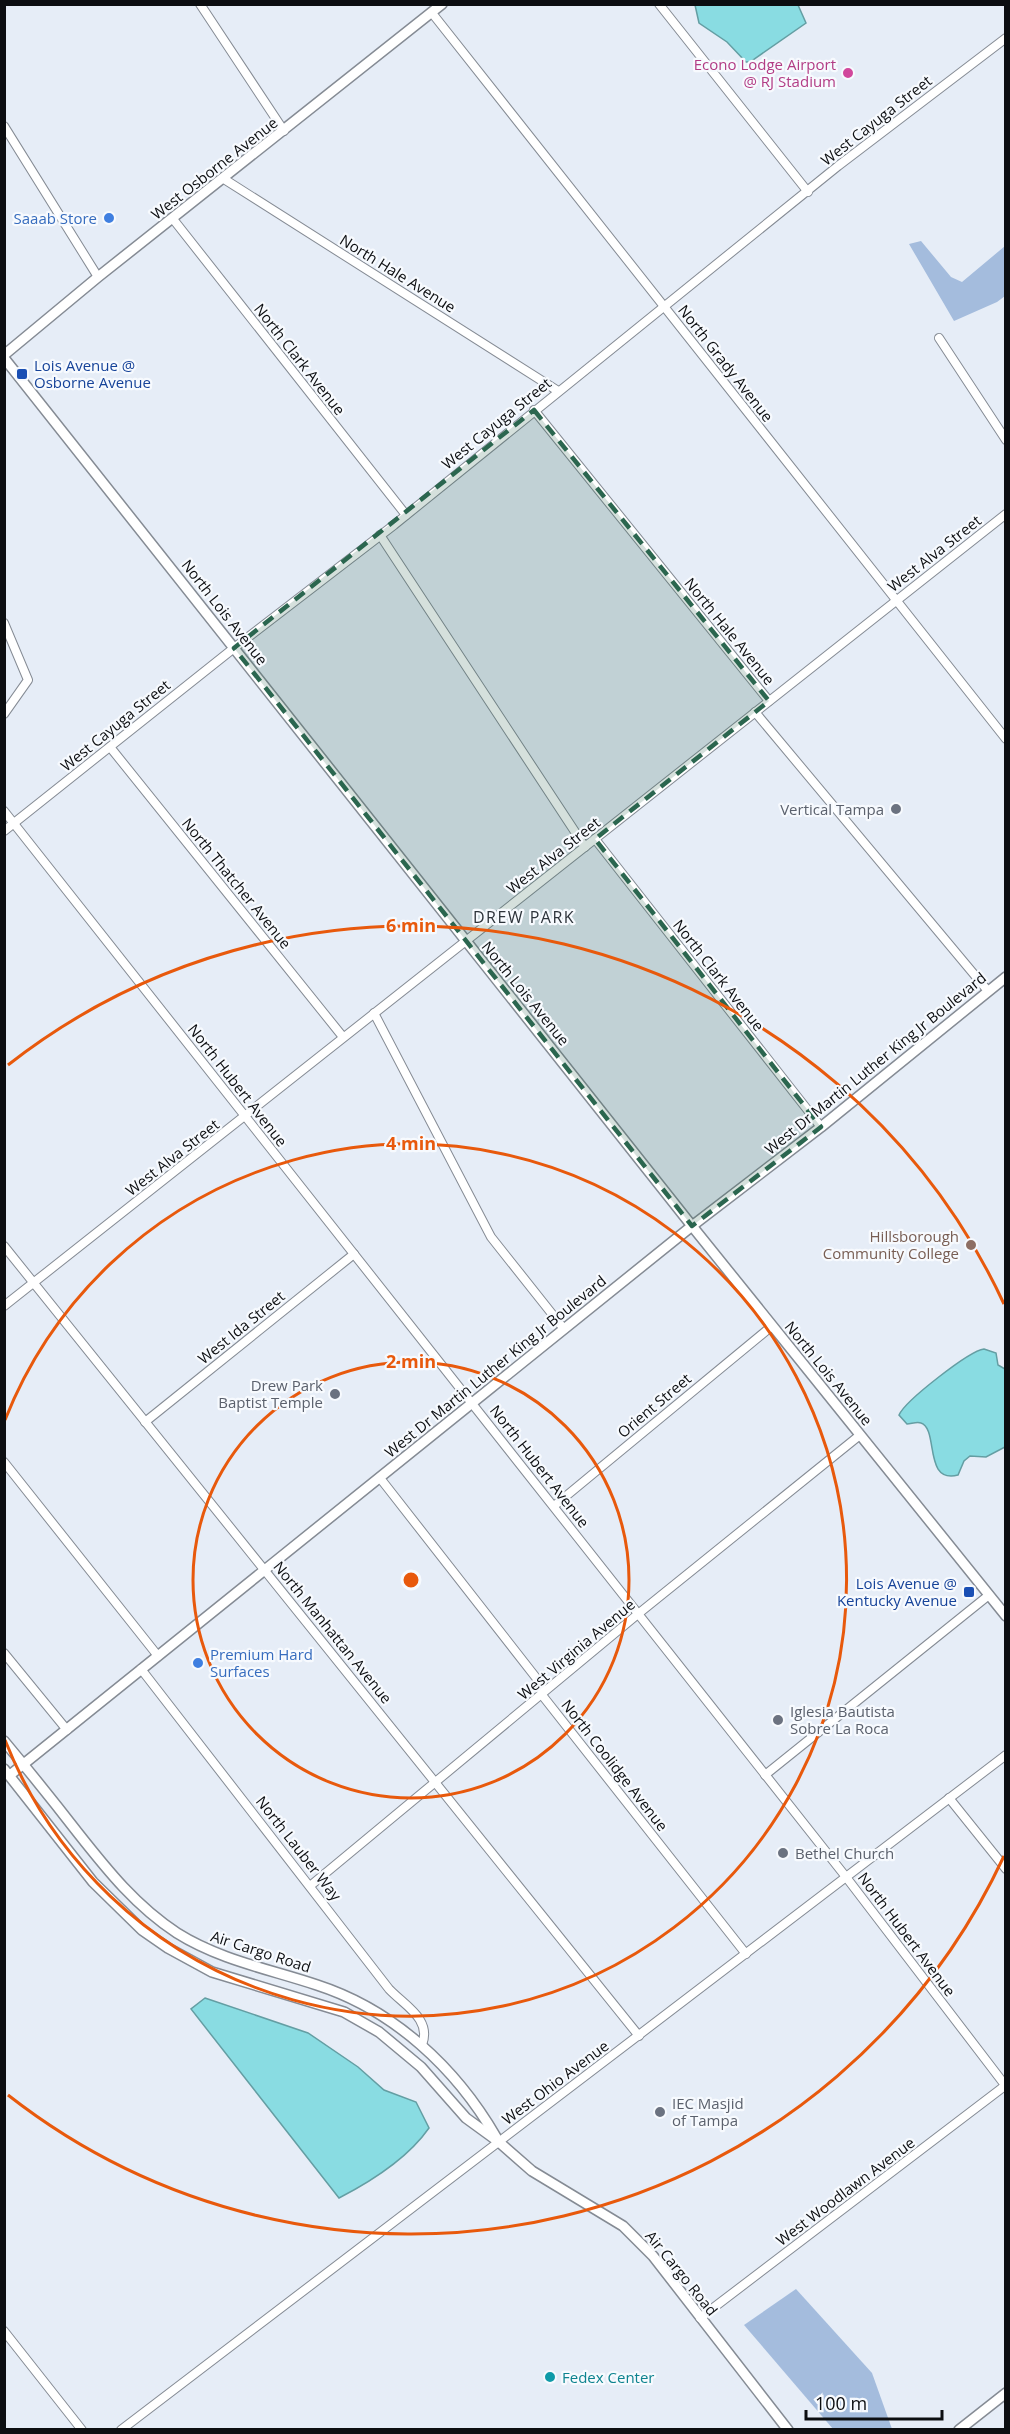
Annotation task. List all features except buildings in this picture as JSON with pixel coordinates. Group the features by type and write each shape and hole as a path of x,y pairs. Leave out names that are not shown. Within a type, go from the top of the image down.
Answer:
{"street":[{"path":"200,4 284,131"},
{"name":"North Grady Avenue","path":"426,4 1005,739"},
{"name":"West Osborne Avenue","path":"4,356 98,277 442,4"},
{"path":"659,4 808,192"},
{"name":"West Cayuga Street","path":"4,831 406,515 841,163 1005,38"},
{"path":"4,126 98,277"},
{"name":"North Hale Avenue","path":"224,179 558,391"},
{"name":"North Clark Avenue","path":"173,219 406,515"},
{"path":"939,338 1005,440"},
{"name":"North Lois Avenue","path":"4,356 465,941 1005,1616"},
{"name":"North Hale Avenue","path":"534,410 769,701"},
{"name":"West Alva Street","path":"4,1306 1005,514"},
{"path":"380,535 585,847"},
{"path":"4,623 28,680 4,714"},
{"path":"755,712 988,991"},
{"name":"North Thatcher Avenue","path":"110,747 343,1037"},
{"name":"North Hubert Avenue","path":"4,811 473,1402 846,1877 1005,2085"},
{"name":"North Clark Avenue","path":"595,839 821,1127"},
{"name":"West Dr Martin Luther King Jr Boulevard","path":"6,1774 24,1764 67,1730 1005,977"},
{"path":"374,1013 491,1237 564,1329"},
{"name":"North Manhattan Avenue","path":"4,1246 639,2036"},
{"name":"West Ida Street","path":"146,1422 354,1254"},
{"name":"Orient Street","path":"554,1506 772,1326"},
{"name":"West Virginia Avenue","path":"310,1886 638,1614 860,1435"},
{"path":"4,1462 158,1656"},
{"name":"North Coolidge Avenue","path":"380,1478 541,1684 542,1695 746,1954"},
{"path":"765,1775 989,1596"},
{"path":"4,1653 67,1730"},
{"name":"North Lauber Way","path":"141,1670 389,1989 418,2016 426,2035 422,2046"},
{"name":"Air Cargo Road","path":"4,1741 122,1888 163,1923 192,1942 223,1957 318,1985 358,2001 390,2021 445,2068 480,2109 499,2142"},
{"name":"West Ohio Avenue","path":"121,2430 1005,1755"},
{"name":"Air Cargo Road","path":"6,1774 93,1882 142,1930 168,1948 212,1972 344,2012 360,2021 400,2048 421,2067 466,2118 499,2142 532,2171 622,2226 653,2256 788,2430"},
{"path":"949,1798 1005,1869"},
{"name":"West Woodlawn Avenue","path":"700,2318 1005,2085"},
{"path":"4,2331 82,2430"},
{"path":"959,2430 1005,2393"}],"highlighted area":[{"path":"534,410 769,701 595,839 821,1127 692,1226 234,648"}],"shaded area":[{"path":"695,5 798,5 806,23 750,62 746,62 727,42 699,23"},
{"path":"921,241 951,277 962,282 1005,246 1005,296 997,302 954,321 909,244"},
{"path":"984,1349 996,1353 998,1365 1005,1369 1005,1447 986,1457 970,1456 964,1461 958,1475 947,1476 940,1472 936,1464 926,1427 919,1422 907,1424 899,1415 913,1399 938,1378 965,1358"},
{"path":"205,1998 308,2033 358,2067 384,2090 416,2102 429,2128 400,2159 339,2198 191,2009"},
{"path":"796,2289 872,2373 892,2429 833,2429 744,2325"}],"place":[{"name":"Econo Lodge Airport @ RJ Stadium","path":"848,73"},
{"name":"Saaab Store","path":"109,218"},
{"name":"Lois Avenue @ Osborne Avenue","path":"22,374"},
{"name":"Vertical Tampa","path":"896,809"},
{"name":"Hillsborough Community College","path":"971,1245"},
{"name":"Drew Park Baptist Temple","path":"335,1394"},
{"name":"Lois Avenue @ Kentucky Avenue","path":"969,1592"},
{"name":"Premium Hard Surfaces","path":"198,1663"},
{"name":"Iglesia Bautista Sobre La Roca","path":"778,1720"},
{"name":"Bethel Church","path":"783,1853"},
{"name":"IEC Masjid of Tampa","path":"660,2112"},
{"name":"Fedex Center","path":"550,2377"}],"district":[{"name":"DREW PARK","path":"524,917"}]}
